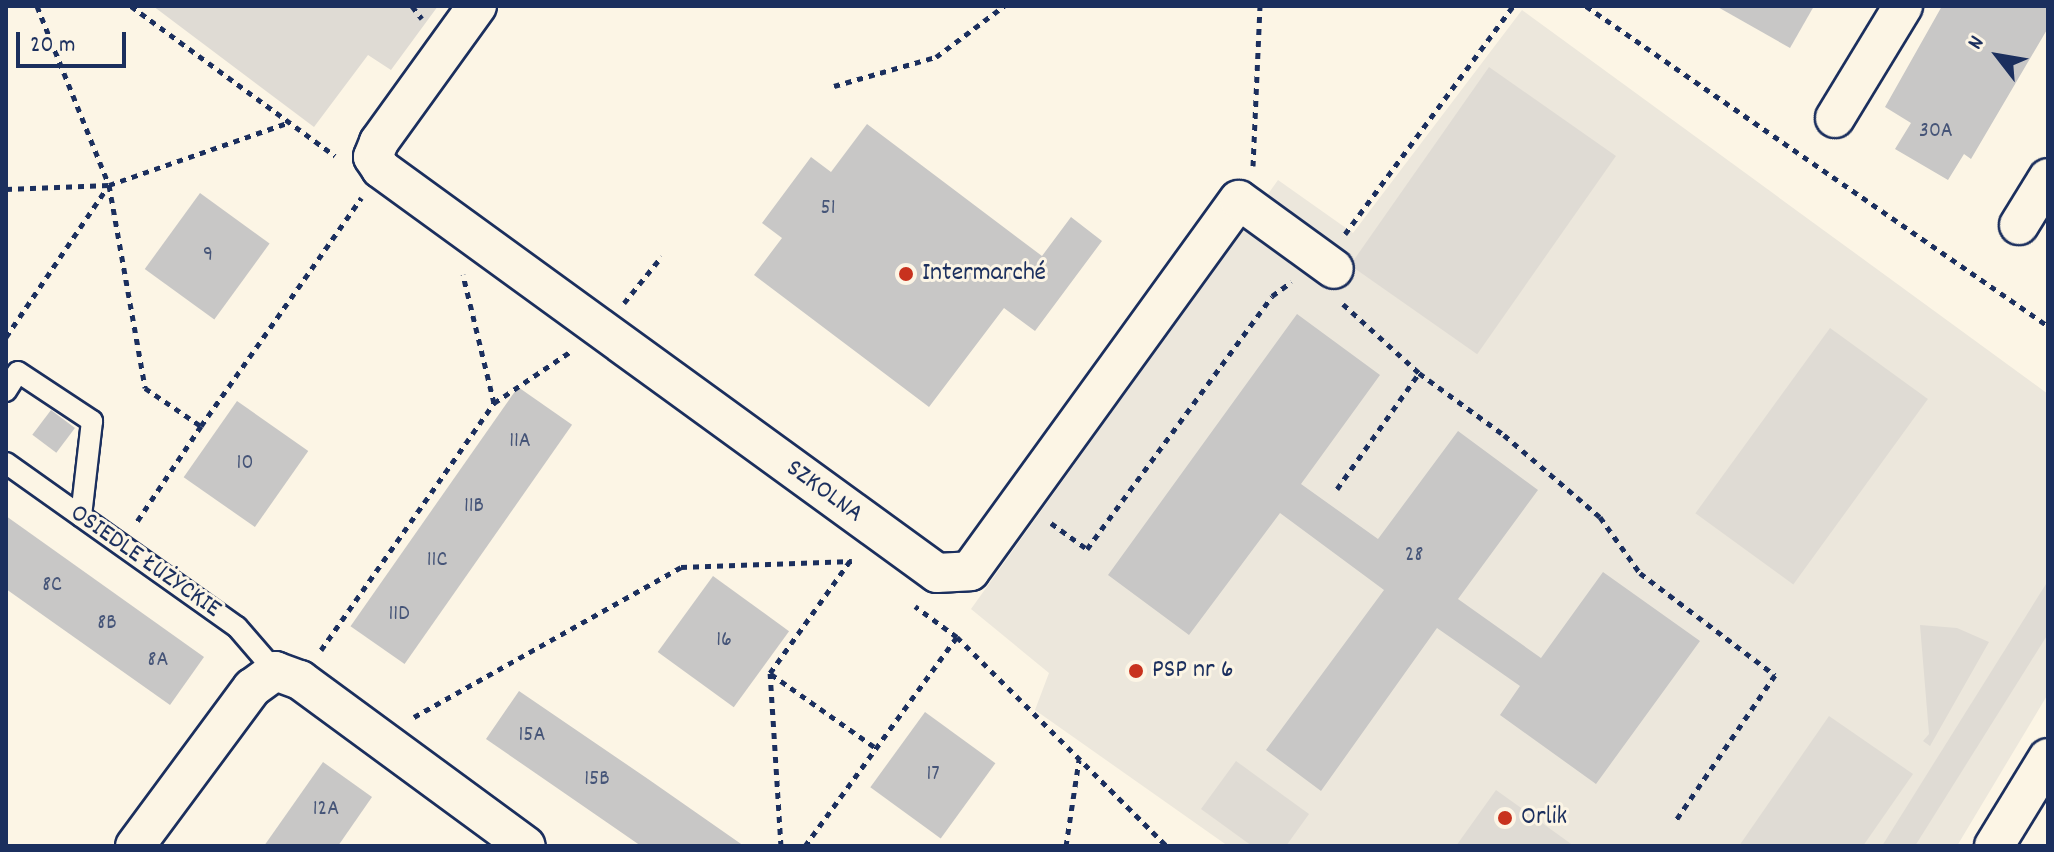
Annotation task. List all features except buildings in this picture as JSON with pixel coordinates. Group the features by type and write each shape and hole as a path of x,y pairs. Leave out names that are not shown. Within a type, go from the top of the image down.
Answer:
{"street":[{"path":"377,163 477,6"},
{"path":"1835,118 1903,6"},
{"name":"SZKOLNA","path":"377,163 449,219 937,573 970,571 1239,200"},
{"path":"2019,225 2048,178"},
{"path":"1239,200 1322,267"},
{"path":"135,846 252,688 288,675"},
{"name":"OSIEDLE ŁUŻYCKIE","path":"288,675 526,846"},
{"path":"1994,846 2048,758"}],"lane":[{"path":"6,391 18,372 92,421 81,516"},
{"name":"OSIEDLE ŁUŻYCKIE","path":"6,463 237,627 288,675"}],"path":[{"path":"37,6 109,185 145,388 201,426"},
{"path":"131,6 344,163 377,163"},
{"path":"834,86 936,57 1004,6"},
{"path":"1239,200 1256,158 1260,6"},
{"path":"1022,501 1087,549 1272,296 1322,267 1513,6"},
{"path":"1586,6 2048,326"},
{"path":"6,189 109,185 290,122"},
{"path":"122,543 377,163"},
{"path":"6,337 109,185"},
{"path":"288,675 494,403 449,219"},
{"path":"1322,267 1419,373 1504,435 1600,517 1640,573 1775,675 1676,820"},
{"path":"1337,489 1419,373"},
{"path":"378,737 681,567 850,560 862,568"},
{"path":"781,846 770,673 850,560"},
{"path":"910,602 957,637 1167,846"},
{"path":"805,846 957,637"},
{"path":"770,673 876,748"},
{"path":"1066,846 1080,759"}],"shaded area":[{"path":"153,6 438,6 391,70 368,55 314,127"},
{"path":"1522,10 2048,394 2048,694 1957,846 1228,846 1035,710 1049,673 971,609 1278,180 1353,233"},
{"path":"1489,67 1616,156 1477,354 1350,265"},
{"path":"1830,328 1928,399 1793,584 1695,513"},
{"path":"2046,584 2048,634 1915,846 1882,846"},
{"path":"1920,625 1957,628 1989,642 1930,746 1923,741 1929,734"},
{"path":"1829,716 1913,774 1863,846 1739,846"},
{"path":"1236,761 1309,814 1286,846 1252,846 1201,809"},
{"name":"Orlik","path":"1496,790 1574,846 1456,846"}],"place":[{"name":"Intermarché","path":"906,274"},
{"name":"PSP nr 6","path":"1136,671"},
{"name":"Orlik","path":"1505,818"}]}
